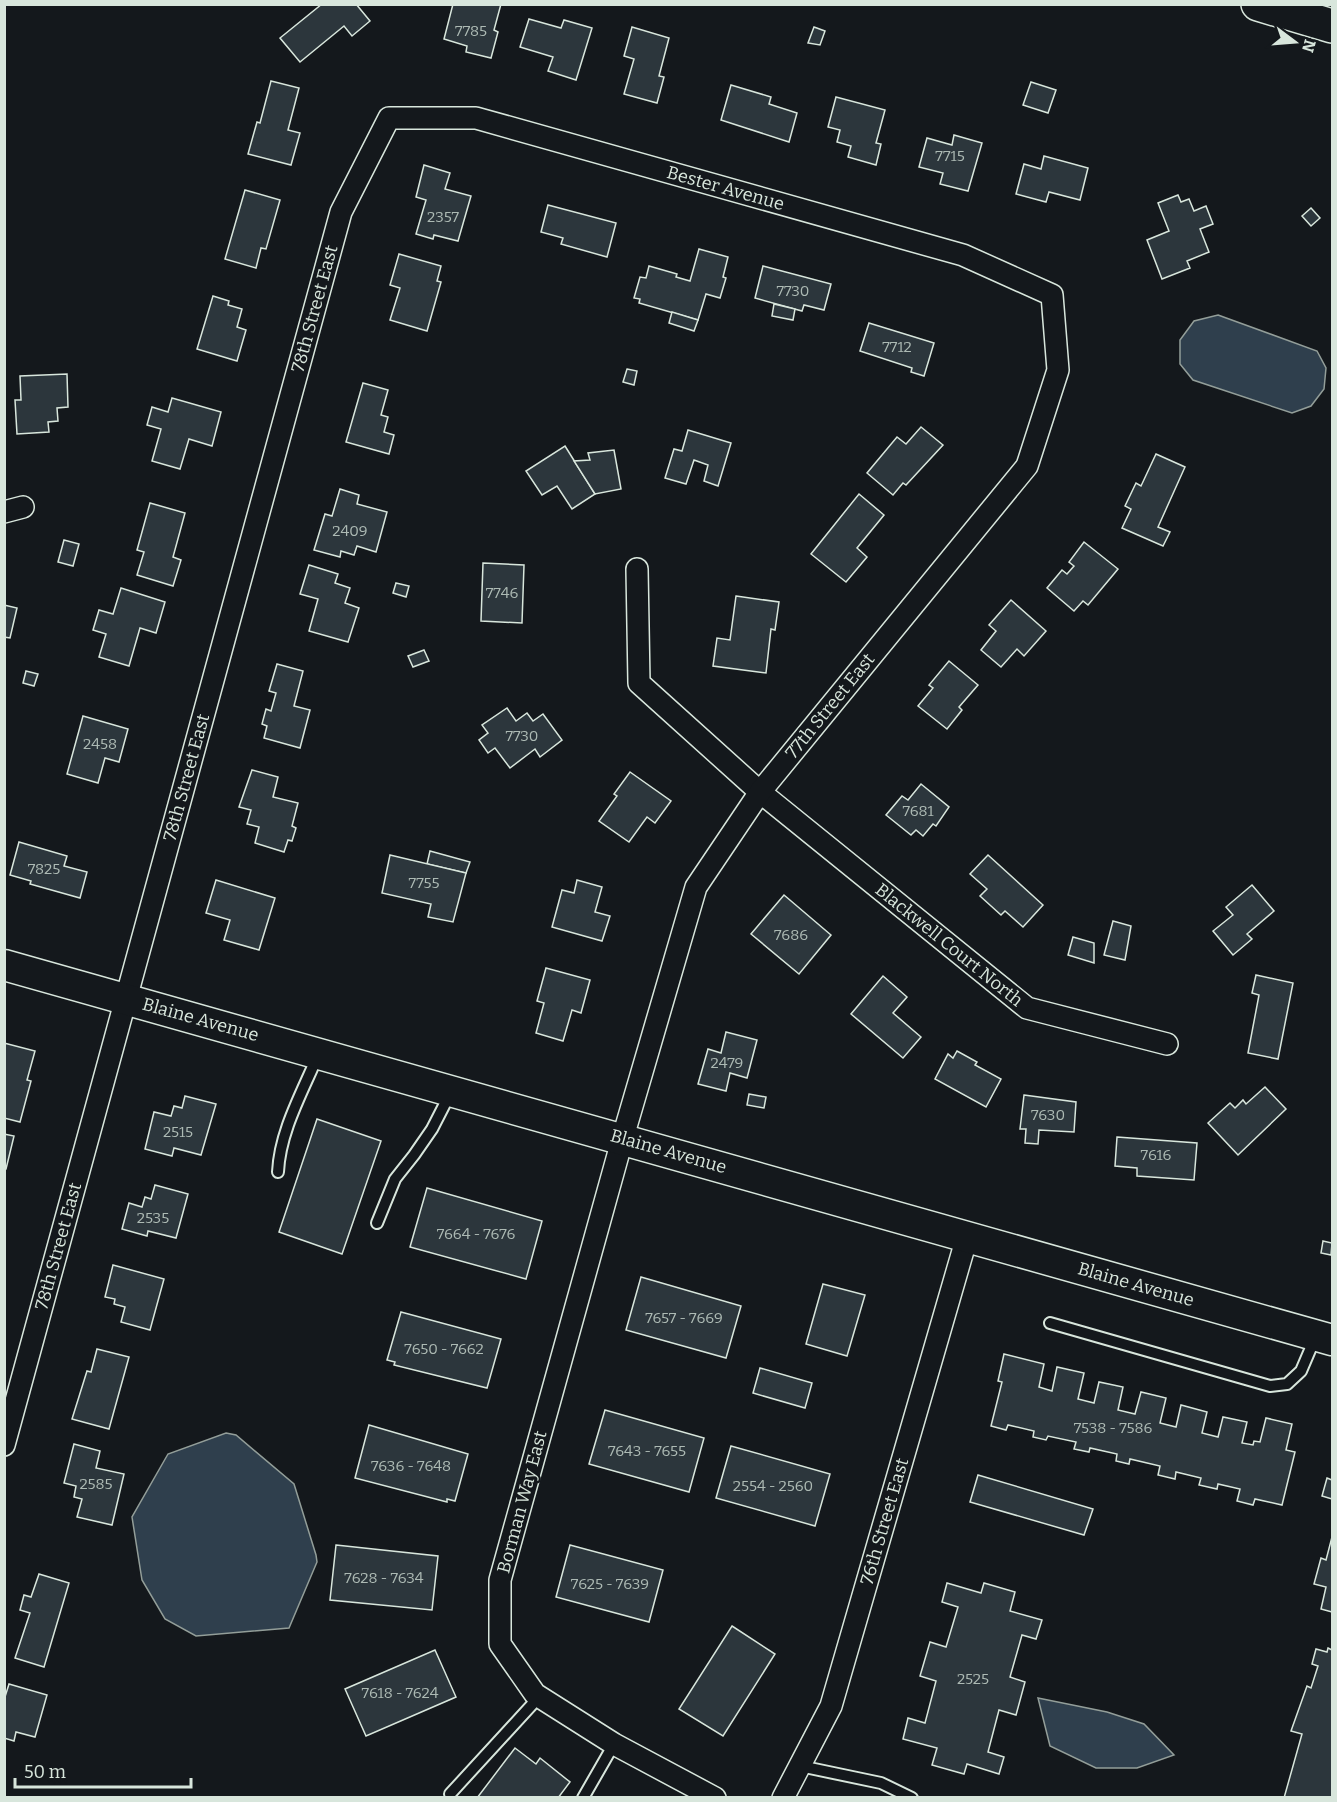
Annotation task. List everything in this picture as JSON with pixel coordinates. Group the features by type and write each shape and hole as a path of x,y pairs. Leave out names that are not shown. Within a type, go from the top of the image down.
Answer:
{"highway":[{"path":"1258,4 1332,26"}],"street":[{"name":"Bester Avenue","path":"389,118 476,118 963,255 1052,295"},
{"name":"78th Street East","path":"4,1444 342,212 389,118"},
{"name":"77th Street East","path":"623,1137 696,887 760,792 1027,466 1058,370 1052,295"},
{"name":"Blackwell Court North","path":"637,569 639,683 760,792 1027,1008 1167,1044"},
{"name":"Blaine Avenue","path":"4,964 1325,1337"},
{"name":"Borman Way East","path":"623,1137 500,1580 500,1644 539,1697 614,1743 715,1797"},
{"name":"76th Street East","path":"783,1797 831,1706 967,1237"}],"lane":[{"path":"278,1172 279,1154 284,1137 320,1052"},
{"path":"377,1223 395,1179 432,1129 452,1090"},
{"path":"1050,1323 1270,1386 1287,1384 1301,1371 1325,1337"},
{"path":"450,1794 539,1697"},
{"path":"583,1797 614,1743"},
{"path":"800,1766 881,1783 912,1797"}],"water":[{"path":"1218,315 1317,351 1326,368 1324,389 1311,406 1292,413 1193,380 1180,364 1180,340 1194,321"},
{"path":"226,1433 236,1435 294,1484 317,1562 289,1628 196,1636 165,1619 142,1580 132,1517 168,1454"},
{"path":"1038,1698 1107,1712 1144,1724 1174,1755 1137,1768 1096,1768 1050,1746"}],"building":[{"path":"322,4 356,4 370,21 352,36 344,26 300,62 280,38"},
{"path":"453,4 501,4 494,30 498,32 491,58 466,52 467,46 444,39"},
{"path":"529,19 561,28 564,20 592,28 576,80 548,71 553,57 520,47"},
{"path":"632,27 669,38 659,76 664,77 657,103 624,94 634,59 624,56"},
{"path":"814,27 825,31 820,45 808,43"},
{"path":"271,81 299,88 288,130 300,133 291,165 248,154 257,122 260,123"},
{"path":"1031,82 1056,90 1048,113 1023,105"},
{"path":"731,85 771,97 769,104 797,113 789,142 721,120"},
{"path":"836,97 885,110 876,143 881,144 876,165 848,157 851,146 837,142 840,130 828,127"},
{"path":"954,135 982,143 968,191 940,184 943,173 919,167 927,138 952,145"},
{"path":"1044,156 1088,168 1080,200 1049,192 1046,202 1016,194 1024,164 1041,169"},
{"path":"424,165 450,173 445,189 471,196 458,241 434,235 433,239 416,234 426,200 416,197"},
{"path":"245,190 280,200 266,249 261,248 256,268 225,259"},
{"path":"1178,195 1181,202 1189,199 1194,211 1206,206 1213,224 1200,229 1209,252 1187,261 1190,268 1162,279 1147,240 1169,231 1158,203"},
{"path":"548,205 616,223 607,257 561,244 563,238 541,232"},
{"path":"1311,208 1320,218 1311,226 1302,216"},
{"path":"699,249 728,257 723,277 726,278 720,298 706,294 698,320 639,303 640,299 634,298 640,277 646,278 649,266 677,274 676,277 690,281"},
{"path":"399,254 441,266 437,281 441,282 427,331 390,320 400,288 390,285"},
{"path":"763,266 831,284 824,310 804,305 802,311 755,298"},
{"path":"213,296 229,301 228,305 242,309 237,327 246,330 237,361 197,349"},
{"path":"774,304 795,309 793,320 772,316"},
{"path":"672,312 698,320 694,331 669,323"},
{"path":"869,323 934,343 924,376 911,372 912,368 860,351"},
{"path":"627,369 637,371 634,385 623,382"},
{"path":"67,374 68,407 57,408 58,421 48,422 49,432 17,434 15,400 21,400 20,376"},
{"path":"363,383 388,390 381,415 388,417 384,432 394,435 389,454 346,442"},
{"path":"172,398 221,412 212,446 189,439 180,469 152,461 161,429 147,425 152,407 168,412"},
{"path":"921,427 943,445 906,485 903,483 893,495 867,473 897,437 906,444"},
{"path":"688,430 731,443 718,486 704,481 708,465 694,460 686,484 665,478 674,449 682,451"},
{"path":"565,446 595,494 572,509 557,486 542,495 526,471"},
{"path":"614,450 621,489 595,494 574,461 590,460 588,453"},
{"path":"1156,454 1185,467 1158,527 1170,532 1163,546 1122,528 1131,509 1125,506 1136,483 1141,486"},
{"path":"340,489 359,495 357,504 387,512 376,552 357,546 354,555 341,551 340,557 314,550 325,514 332,516"},
{"path":"859,494 884,515 857,548 867,557 846,582 811,554"},
{"path":"150,503 185,513 173,557 181,560 173,586 137,575 144,552 137,550"},
{"path":"64,540 79,544 73,566 58,562"},
{"path":"1084,542 1118,569 1088,605 1083,601 1074,611 1047,588 1062,570 1067,574 1074,566 1069,562"},
{"path":"483,563 524,565 522,623 481,621"},
{"path":"309,565 338,574 335,583 350,588 345,603 359,608 348,642 309,631 318,599 300,594"},
{"path":"396,583 409,586 406,597 393,593"},
{"path":"121,588 165,602 156,633 140,628 129,666 99,657 106,634 93,630 99,610 113,614"},
{"path":"736,596 779,602 775,630 771,629 766,673 713,666 717,638 730,640"},
{"path":"1011,600 1046,631 1024,656 1017,649 1001,667 981,650 996,631 989,625"},
{"path":"4,605 17,608 10,638 4,637"},
{"path":"424,650 429,661 413,667 408,656"},
{"path":"949,661 978,685 959,707 962,710 947,729 918,706 933,688 929,685"},
{"path":"277,664 303,671 294,706 310,710 300,748 264,738 267,726 262,724 266,709 271,711 276,693 269,691"},
{"path":"26,671 38,674 34,686 23,683"},
{"path":"507,708 516,721 527,713 533,721 543,714 562,740 540,757 535,749 510,768 495,748 488,753 479,740 488,733 482,725"},
{"path":"83,716 128,729 119,762 105,758 98,783 67,774"},
{"path":"252,770 278,777 273,797 298,803 292,826 296,828 292,841 288,840 284,852 255,843 259,827 247,824 251,810 239,807"},
{"path":"630,772 671,801 655,823 647,817 629,842 599,821 617,796 614,794"},
{"path":"921,784 949,807 936,826 933,824 923,836 916,830 911,835 886,815 902,796 908,800"},
{"path":"19,842 67,856 64,866 87,872 80,898 30,884 31,881 10,875"},
{"path":"430,851 470,862 466,873 427,864"},
{"path":"390,855 466,873 453,922 428,917 431,904 382,893"},
{"path":"988,855 1043,905 1023,927 1005,911 1001,915 980,896 987,889 970,874"},
{"path":"216,880 275,898 259,950 224,940 230,920 206,913"},
{"path":"577,880 602,887 595,912 610,916 602,941 552,927 562,890 574,893"},
{"path":"1252,885 1274,911 1247,934 1252,939 1233,955 1213,931 1233,915 1226,907"},
{"path":"784,895 831,935 799,974 751,934"},
{"path":"1113,921 1131,926 1125,960 1104,955"},
{"path":"1073,937 1094,943 1094,963 1068,955"},
{"path":"546,968 590,980 581,1013 572,1010 563,1041 536,1033 544,1003 537,1001"},
{"path":"1256,975 1293,983 1278,1059 1248,1053 1259,995 1252,993"},
{"path":"883,976 907,997 893,1013 921,1037 903,1058 851,1014"},
{"path":"726,1032 757,1040 747,1078 730,1073 726,1091 698,1084 708,1049 721,1053"},
{"path":"4,1043 35,1051 27,1080 31,1081 20,1122 4,1118"},
{"path":"957,1051 977,1062 975,1065 1001,1079 986,1107 935,1079 948,1054 953,1058"},
{"path":"1265,1087 1286,1109 1238,1155 1208,1123 1230,1103 1235,1108 1243,1100 1246,1104"},
{"path":"749,1094 766,1097 764,1108 747,1105"},
{"path":"1024,1095 1076,1102 1074,1132 1039,1130 1038,1144 1025,1143 1026,1129 1020,1129"},
{"path":"185,1096 216,1104 201,1155 174,1148 172,1156 145,1149 154,1112 171,1116 174,1106 182,1108"},
{"path":"317,1119 381,1141 342,1254 279,1232"},
{"path":"4,1134 14,1136 6,1169 4,1169"},
{"path":"1117,1137 1197,1143 1194,1180 1137,1176 1137,1168 1115,1166"},
{"path":"155,1185 188,1194 176,1238 148,1231 147,1236 122,1229 129,1203 142,1207 145,1197 151,1199"},
{"path":"427,1188 542,1221 526,1279 410,1247"},
{"path":"1323,1241 1332,1243 1331,1255 1321,1253"},
{"path":"113,1265 164,1279 150,1330 121,1322 125,1307 114,1304 115,1299 105,1297"},
{"path":"641,1277 741,1306 726,1358 626,1330"},
{"path":"823,1284 865,1295 847,1356 806,1344"},
{"path":"401,1312 501,1339 487,1388 394,1365 395,1362 387,1360"},
{"path":"97,1349 129,1357 109,1429 72,1419 87,1371 91,1372"},
{"path":"1004,1354 1044,1364 1039,1387 1052,1391 1057,1367 1084,1373 1078,1399 1094,1403 1099,1382 1123,1387 1118,1410 1135,1414 1141,1392 1166,1398 1160,1423 1176,1427 1181,1405 1207,1412 1202,1433 1218,1437 1223,1417 1247,1422 1242,1443 1253,1445 1254,1441 1260,1442 1266,1418 1292,1424 1286,1450 1295,1452 1282,1505 1255,1499 1253,1505 1237,1501 1240,1489 1218,1484 1217,1489 1199,1485 1201,1478 1176,1472 1175,1479 1158,1475 1160,1466 1130,1459 1129,1464 1116,1461 1117,1454 1090,1448 1089,1452 1074,1449 1076,1442 1048,1436 1046,1440 1033,1437 1034,1431 1008,1425 1006,1430 991,1426 1002,1382 998,1381"},
{"path":"760,1368 812,1383 805,1408 753,1393"},
{"path":"605,1410 704,1438 689,1492 589,1464"},
{"path":"369,1425 468,1454 455,1501 447,1499 447,1502 355,1478"},
{"path":"74,1444 100,1451 96,1468 124,1474 112,1525 77,1517 82,1499 74,1497 76,1486 64,1483"},
{"path":"731,1446 830,1474 815,1526 716,1498"},
{"path":"978,1475 1093,1509 1084,1535 970,1502"},
{"path":"1327,1478 1332,1480 1332,1499 1322,1496"},
{"path":"1332,1537 1332,1612 1321,1609 1326,1587 1314,1584 1321,1558 1326,1560"},
{"path":"336,1545 438,1556 432,1610 330,1600"},
{"path":"570,1545 663,1570 649,1622 556,1597"},
{"path":"39,1574 69,1583 44,1667 15,1658 30,1613 20,1610 24,1595 31,1597"},
{"path":"947,1583 981,1593 984,1583 1015,1592 1010,1611 1042,1620 1036,1639 1022,1635 1010,1677 1025,1682 1016,1715 999,1710 988,1752 1004,1757 999,1774 967,1764 964,1774 932,1765 937,1748 903,1739 908,1718 925,1723 936,1681 920,1676 930,1642 946,1647 958,1607 942,1602"},
{"path":"732,1626 775,1654 723,1736 679,1709"},
{"path":"1328,1648 1332,1650 1332,1798 1284,1798 1302,1734 1291,1731 1307,1686 1311,1688 1318,1666 1312,1664 1316,1649 1327,1652"},
{"path":"435,1650 456,1697 366,1736 345,1689"},
{"path":"9,1684 47,1695 35,1737 16,1732 14,1741 4,1738 4,1700"},
{"path":"515,1748 536,1764 540,1758 570,1782 558,1798 477,1798"}]}
